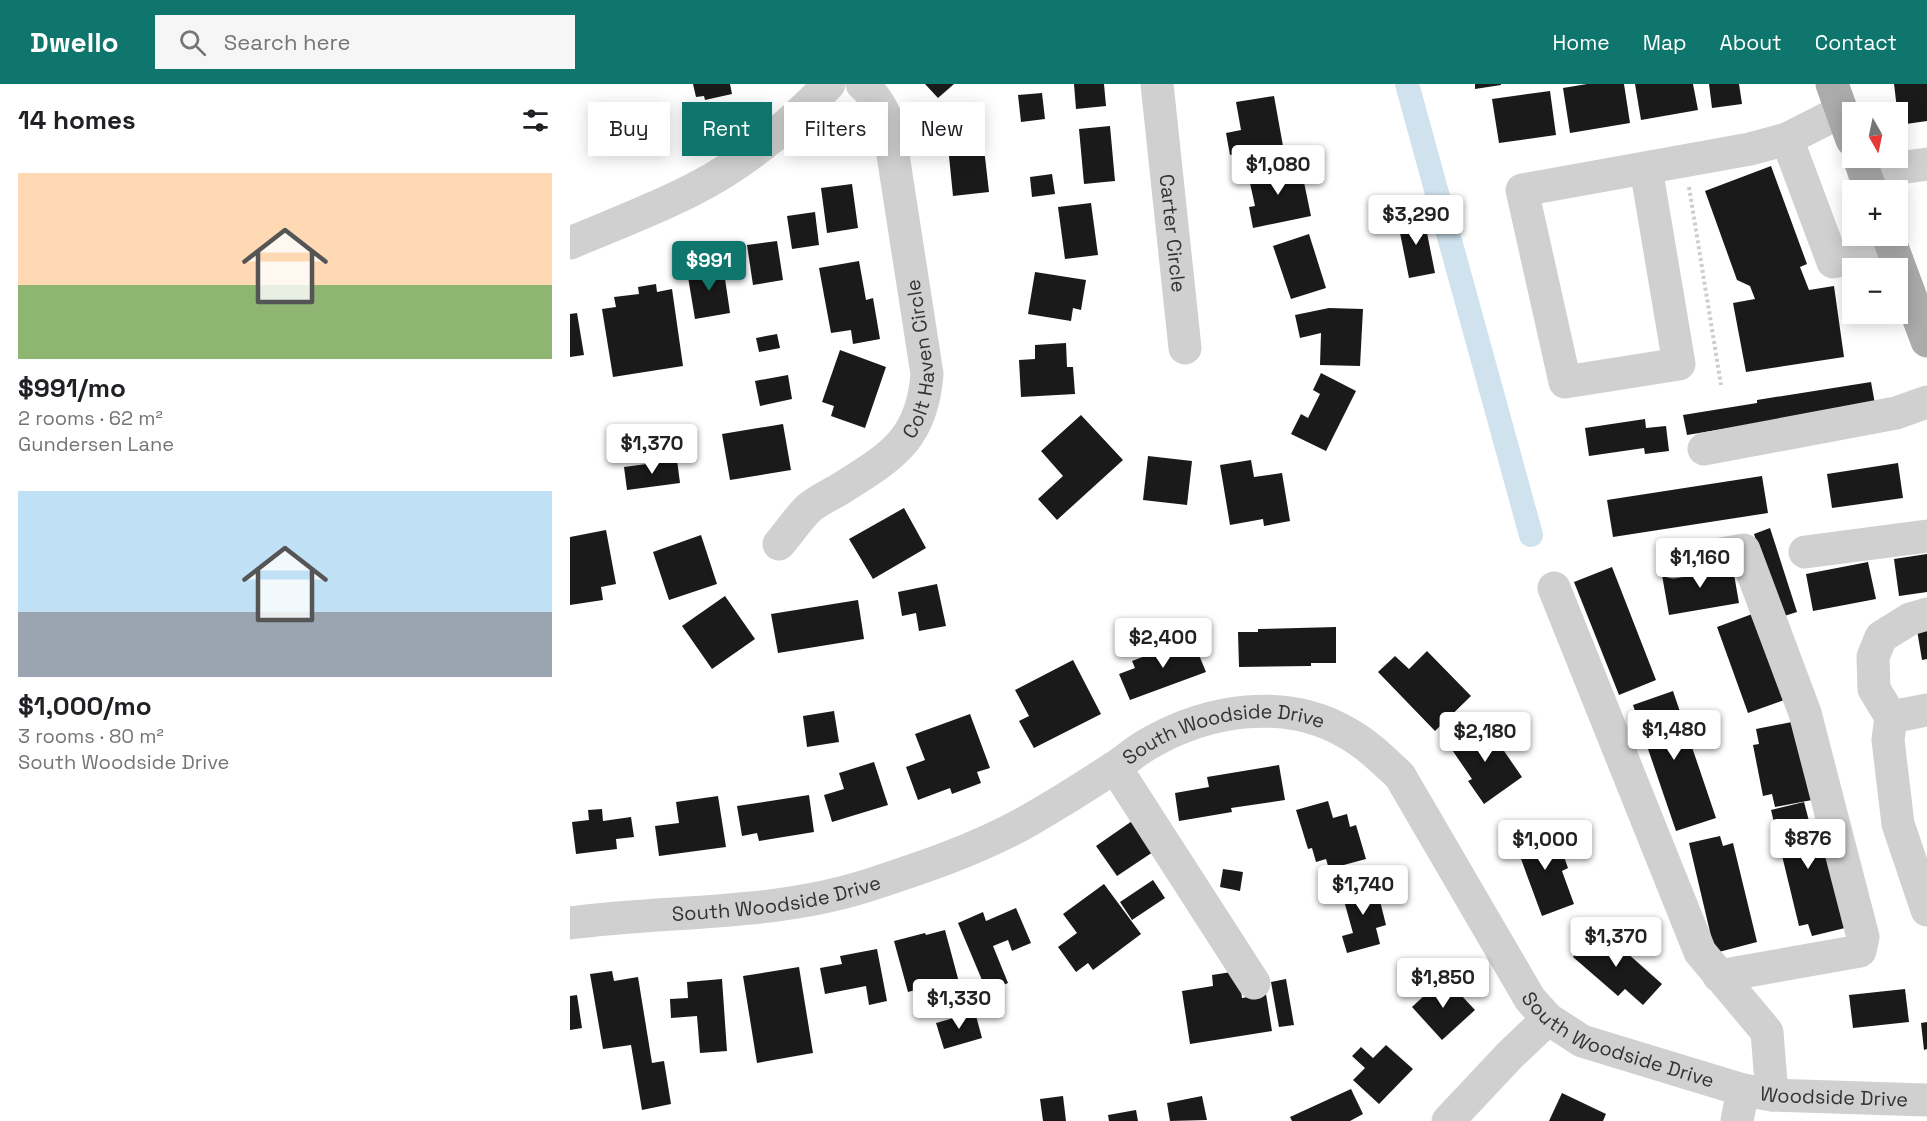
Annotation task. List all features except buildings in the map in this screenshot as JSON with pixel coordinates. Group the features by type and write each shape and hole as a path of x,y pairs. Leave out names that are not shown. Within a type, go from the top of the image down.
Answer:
{"main road":[{"path":"1891,246 1927,341"}],"street":[{"path":"570,243 693,190 754,152 800,114 829,84"},
{"name":"Colt Haven Circle","path":"779,544 809,508 878,466 903,443 920,415 925,394 927,374 888,123 882,107 862,84"},
{"name":"Carter Circle","path":"1157,84 1185,348"},
{"path":"1646,168 1679,364 1565,382 1522,190 1750,149 1787,139 1842,112"},
{"path":"1787,139 1833,262 1879,246"},
{"path":"1865,174 1927,164"},
{"path":"1704,449 1896,413 1927,402"},
{"path":"1805,552 1927,536"},
{"path":"1673,562 1744,550 1805,713 1863,937 1860,951 1719,976"},
{"path":"1554,588 1700,952 1767,1032 1750,1102"},
{"path":"1927,614 1910,619 1881,637 1873,657 1874,689 1891,717 1888,740 1898,824 1927,910"},
{"path":"1891,717 1927,710"},
{"name":"South Woodside Drive","path":"570,923 786,904 863,887 949,858 1025,822 1149,744 1183,728 1221,714 1266,711 1305,715 1346,732 1373,749 1400,776 1530,999 1548,1019 1582,1041 1750,1102"},
{"path":"1115,767 1254,983"},
{"path":"1448,1121 1510,1055 1548,1019"},
{"name":"Woodside Drive","path":"1750,1102 1927,1100"}],"path":[{"path":"1688,181 1721,385"}],"waterway":[{"path":"1407,84 1531,535"}]}
